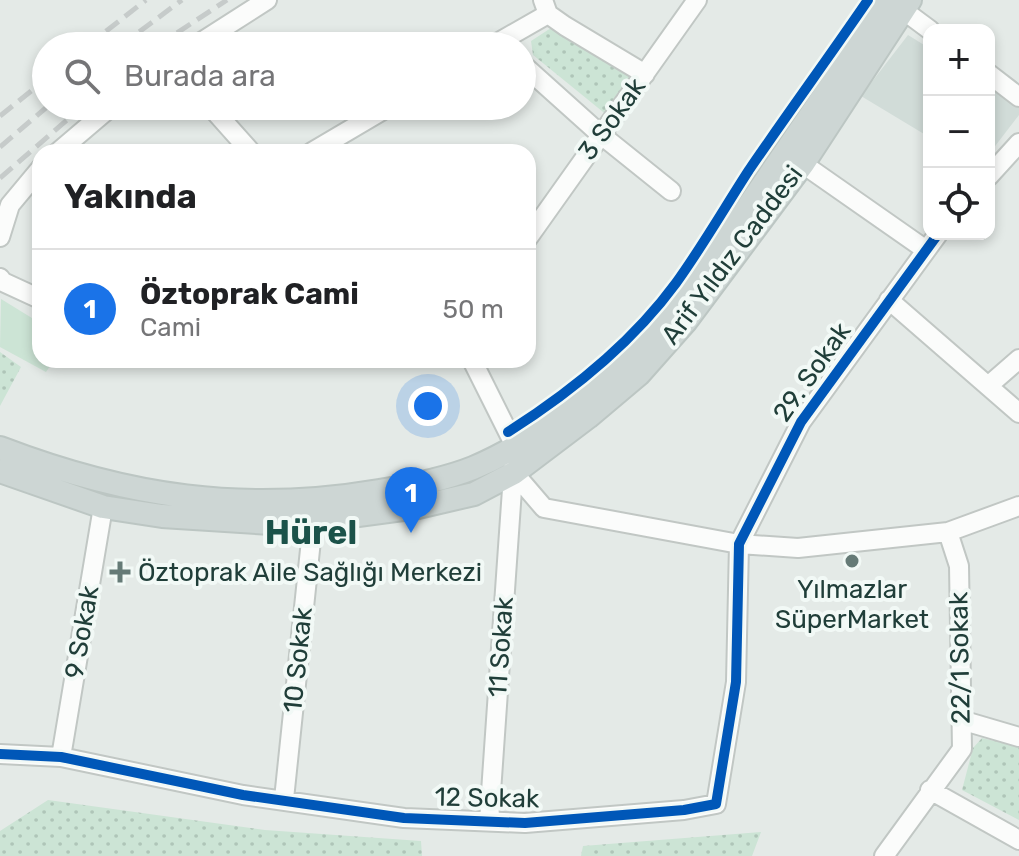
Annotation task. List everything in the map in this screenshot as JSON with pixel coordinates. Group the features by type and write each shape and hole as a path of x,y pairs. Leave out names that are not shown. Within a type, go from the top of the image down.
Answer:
{"main road":[{"name":"Arif Yıldız Caddesi","path":"0,471 103,507 218,521 313,521 432,504 474,494 514,473 639,374 686,321 803,164 900,3"},
{"name":"Arif Yıldız Caddesi","path":"0,448 57,470 112,485 229,502 289,502 346,497 415,485 473,468 515,446 577,404 628,361 669,316 900,3"}],"street":[{"path":"217,32 267,0"},
{"name":"3 Sokak","path":"536,226 697,0"},
{"path":"900,3 923,24"},
{"path":"514,32 546,7 645,74"},
{"path":"536,77 600,134 671,191"},
{"path":"995,79 1019,97"},
{"path":"67,144 96,120"},
{"path":"222,120 244,144"},
{"path":"326,144 366,120"},
{"path":"995,169 1019,143"},
{"path":"803,164 926,250"},
{"path":"0,237 10,205 32,179"},
{"name":"29. Sokak","path":"739,544 801,422 934,240"},
{"path":"0,278 32,295"},
{"path":"889,300 1019,413"},
{"path":"988,386 1019,359"},
{"path":"476,368 515,446"},
{"name":"11 Sokak","path":"489,821 515,446"},
{"path":"514,473 544,508 739,544 798,548 948,532 1019,506"},
{"name":"9 Sokak","path":"61,757 103,507"},
{"name":"10 Sokak","path":"284,799 313,521"},
{"name":"22/1 Sokak","path":"884,856 962,749 959,566 948,532"},
{"name":"12 Sokak","path":"0,754 61,757 243,795 404,818 525,823 684,810 716,804 736,682 739,544"},
{"path":"961,720 1019,737"},
{"path":"930,790 1019,840"}],"shaded area":[{"path":"908,35 923,44 923,133 861,96"},
{"path":"995,92 1019,108 1019,115 995,146"}],"green space":[{"path":"554,26 634,76 608,116 536,57 536,38"},
{"path":"1,299 32,318 32,364 0,347"},
{"path":"0,352 21,367 0,406"},
{"path":"982,738 1019,747 1019,820 962,790 973,748"},
{"path":"48,800 265,830 421,841 422,856 0,856 0,831"},
{"path":"761,832 752,856 581,856 583,846"}],"railway":[{"path":"105,32 146,0"},
{"path":"139,32 182,0"},
{"path":"178,32 227,0"},
{"path":"0,116 32,90"},
{"path":"0,147 32,120"},
{"path":"39,144 67,120"},
{"path":"0,178 32,150"}],"cycle path":[{"path":"508,432 599,365 659,305 868,0"},
{"path":"0,754 61,757 243,795 404,818 525,823 684,810 716,804 736,682 739,544 801,422 934,240"}],"place":[{"name":"Öztoprak Cami","path":"411,533"},
{"name":"Yılmazlar SüperMarket","path":"852,561"},
{"name":"Öztoprak Aile Sağlığı Merkezi","path":"120,572"}],"district":[{"name":"Hürel","path":"311,532"}]}
